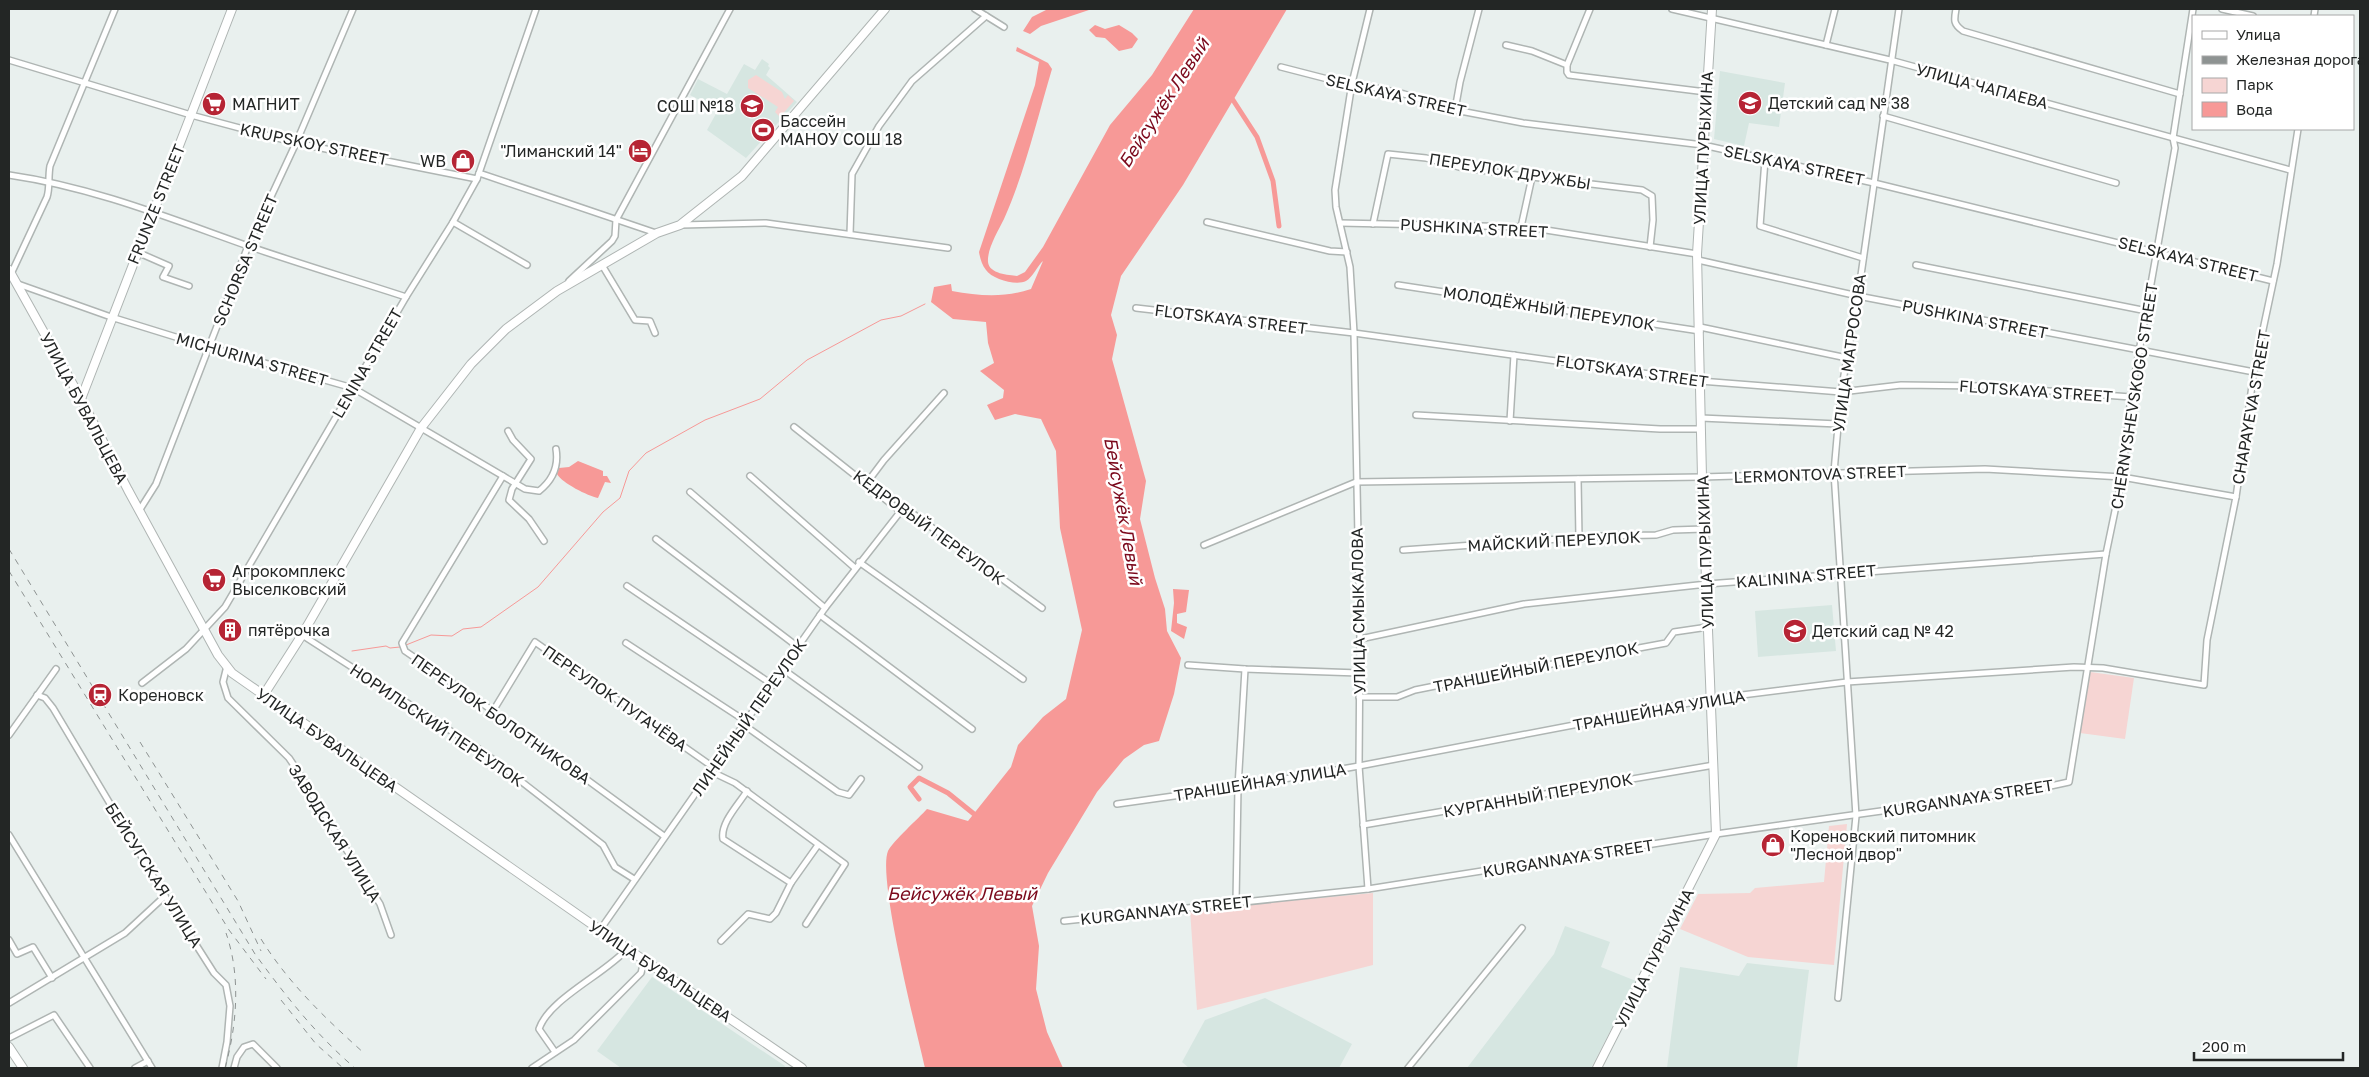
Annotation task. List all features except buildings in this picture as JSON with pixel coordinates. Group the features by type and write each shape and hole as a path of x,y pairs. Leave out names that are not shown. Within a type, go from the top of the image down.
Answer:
{"main road":[{"name":"FRUNZE STREET","path":"81,399 111,317 232,9"},
{"path":"262,696 302,634 421,428 471,364 506,330 557,291 657,233 680,225 742,176 885,9"},
{"name":"УЛИЦА ПУРЫХИНА","path":"1598,1068 1716,834 1702,477 1697,257 1712,9"},
{"name":"УЛИЦА БУВАЛЬЦЕВА","path":"10,272 81,399 139,511 205,630 232,673 262,696 627,950 802,1068"},
{"path":"9,1047 23,1068"}],"street":[{"path":"10,272 47,197 50,166 83,82 115,9"},
{"name":"SCHORSA STREET","path":"139,511 156,484 248,246 296,143 353,9"},
{"name":"LENINA STREET","path":"142,683 186,649 225,607 406,297 453,222 478,176 536,9"},
{"path":"557,291 606,248 615,236 616,220 730,9"},
{"path":"976,9 1004,27"},
{"name":"УЛИЦА СМЫКАЛОВА","path":"1368,889 1359,766 1360,640 1354,333 1347,252 1336,207 1335,190 1352,83 1370,9"},
{"path":"1455,110 1460,82 1480,9"},
{"path":"1590,9 1567,65 1569,75 1706,92"},
{"name":"УЛИЦА ЧАПАЕВА","path":"1672,9 1890,60 2290,170"},
{"path":"1826,45 1836,9"},
{"name":"УЛИЦА МАТРОСОВА","path":"1838,998 1856,816 1834,472 1841,392 1858,296 1890,60 1899,9"},
{"path":"1956,9 1954,20 1956,26 1963,31 2180,94"},
{"path":"2222,9 2249,15"},
{"path":"850,234 852,174 879,126 912,81 986,16"},
{"name":"CHERNYSHEVSKOGO STREET","path":"2069,782 2106,554 2122,477 2131,397 2175,148 2173,138 2192,16"},
{"path":"1506,45 1532,51 1567,65"},
{"name":"KRUPSKOY STREET","path":"9,60 191,115 296,143 478,176 657,233"},
{"name":"SELSKAYA STREET","path":"1281,66 1347,84 1352,83 1404,94 1455,110 1523,123 1703,145 1874,183 2158,251 2273,281"},
{"path":"1883,116 2116,183"},
{"name":"CHAPAYEVA STREET","path":"2204,685 2207,640 2236,497 2254,372 2273,281 2298,130"},
{"name":"ПЕРЕУЛОК ДРУЖБЫ","path":"1373,224 1388,154 1426,158 1459,167 1648,192 1652,196 1653,204 1650,246"},
{"path":"1765,160 1760,226 1863,258"},
{"path":"9,175 48,181 153,211 248,246 406,297"},
{"path":"1521,227 1532,177"},
{"path":"453,222 527,265"},
{"path":"1208,222 1330,251 1347,252"},
{"path":"680,225 766,223 948,248"},
{"name":"PUSHKINA STREET","path":"1340,223 1521,227 1650,246 1858,296 2254,372"},
{"path":"137,252 169,266 163,278 189,286"},
{"path":"602,265 635,320 650,321 655,333"},
{"path":"1916,265 2147,311"},
{"name":"MICHURINA STREET","path":"17,284 111,317 353,388 515,484 534,492 544,487 556,470 556,449"},
{"name":"МОЛОДЁЖНЫЙ ПЕРЕУЛОК","path":"1398,286 1700,329 1847,358"},
{"name":"FLOTSKAYA STREET","path":"1136,308 1354,333 1700,381 1841,392 1901,385 1981,386 2131,397"},
{"path":"1510,421 1514,355"},
{"path":"866,484 884,460 944,393"},
{"path":"1416,415 1660,429 1702,429"},
{"path":"1701,418 1838,424"},
{"name":"КЕДРОВЫЙ ПЕРЕУЛОК","path":"794,426 866,484 902,509 912,513 1042,608"},
{"path":"508,431 513,440 531,460 515,484 510,500 530,519 544,541"},
{"name":"LERMONTOVA STREET","path":"1204,545 1356,482 1702,477 1985,469 2122,477 2236,497"},
{"name":"ПЕРЕУЛОК БОЛОТНИКОВА","path":"503,476 402,643 405,651 493,711 664,836"},
{"path":"750,476 855,568"},
{"path":"1578,479 1579,538"},
{"path":"690,492 825,608"},
{"name":"ЛИНЕЙНЫЙ ПЕРЕУЛОК","path":"600,930 664,836 784,670 825,608 902,509"},
{"name":"МАЙСКИЙ ПЕРЕУЛОК","path":"1403,550 1579,538 1656,535 1673,530 1704,529"},
{"path":"656,539 798,647"},
{"name":"KALININA STREET","path":"1360,640 1524,604 1706,584 2106,554"},
{"path":"859,562 1023,679"},
{"path":"627,586 773,685"},
{"path":"820,615 972,729"},
{"name":"ТРАНШЕЙНЫЙ ПЕРЕУЛОК","path":"1359,697 1397,697 1415,690 1439,685 1666,643 1674,632 1708,627"},
{"name":"НОРИЛЬСКИЙ ПЕРЕУЛОК","path":"302,634 482,751 603,845 615,867 634,879"},
{"name":"ПЕРЕУЛОК ПУГАЧЁВА","path":"493,711 535,642 712,769"},
{"path":"626,643 745,723 838,792 849,795 861,779"},
{"path":"1188,665 1359,673"},
{"name":"ЗАВОДСКАЯ УЛИЦА","path":"227,666 223,682 228,698 289,758 380,904 391,935"},
{"name":"ТРАНШЕЙНАЯ УЛИЦА","path":"1117,804 1238,787 1359,766 1710,699 1847,682 2074,667 2134,673 2204,685"},
{"path":"9,735 56,669"},
{"path":"1236,902 1238,787 1245,669"},
{"path":"784,670 920,767"},
{"name":"БЕЙСУГСКАЯ УЛИЦА","path":"37,695 45,698 53,708 165,896 214,973 226,985 230,1006 227,1042 222,1068"},
{"name":"КУРГАННЫЙ ПЕРЕУЛОК","path":"1363,825 1714,765"},
{"path":"712,769 747,791 845,864 806,924"},
{"name":"KURGANNAYA STREET","path":"1064,921 1368,889 1716,834 2032,790 2069,782"},
{"path":"747,791 722,832 723,838 791,884"},
{"path":"9,835 152,1068"},
{"path":"721,941 748,914 770,919 776,914 791,884 818,845"},
{"path":"9,1003 125,933 165,896"},
{"path":"1408,1068 1522,928"},
{"path":"9,940 17,954 33,946 52,978"},
{"path":"555,1052 539,1029 542,1020 558,1004 627,950"},
{"path":"532,1068 574,1040 641,974 644,961"},
{"path":"9,1038 54,1015 90,1068"},
{"path":"234,1068 237,1057 244,1046 253,1044 277,1068"},
{"path":"136,1068 148,1061"}],"shaded area":[{"name":"СОШ №18","path":"762,59 769,64 770,68 766,75 797,102 746,158 707,130 718,110 690,95 698,79 727,94 744,64 755,70"},
{"name":"Детский сад № 38","path":"1720,71 1785,83 1779,127 1749,123 1744,146 1714,139"},
{"name":"Детский сад № 42","path":"1832,605 1836,651 1758,657 1755,611"},
{"path":"1565,926 1610,942 1601,967 1636,981 1591,1068 1467,1068 1554,954"},
{"path":"1747,963 1809,970 1797,1068 1667,1068 1680,967 1739,976"},
{"path":"652,977 785,1066 784,1068 621,1068 597,1051"},
{"path":"1265,998 1352,1044 1339,1068 1189,1068 1182,1062 1205,1020"}],"green space":[{"path":"756,75 782,92 785,99 788,95 794,101 780,117 775,112 778,107 748,88 748,80"},
{"path":"2090,672 2134,678 2125,739 2080,733"},
{"path":"1847,824 1834,965 1748,957 1680,929 1698,894 1750,893 1755,888 1824,882 1829,826"},
{"path":"1373,893 1373,965 1197,1010 1190,910"}],"water":[{"path":"1048,9 1092,9 1041,26 1030,34 1023,31 1032,17"},
{"name":"Бейсужёк Левый","path":"1194,9 1287,9 1183,185 1121,276 1111,315 1117,335 1112,359 1146,481 1140,519 1165,609 1167,631 1181,658 1174,694 1159,741 1144,745 1124,759 1097,792 1048,873 1032,906 1039,946 1036,989 1047,1032 1063,1068 925,1068 893,922 886,866 888,851 927,809 968,821 1011,767 1018,745 1043,717 1066,699 1082,630 1060,528 1056,451 1041,419 1015,414 995,420 987,405 1003,398 1004,390 980,371 994,363 988,343 986,322 953,319 931,302 934,287 951,284 952,291 982,295 1002,295 1021,292 1031,289 1043,261 1031,277 1026,281 1016,283 999,279 989,273 982,264 979,252 1035,85 1039,62 1016,51 1017,47 1048,63 1052,69 1018,183 988,257 989,266 992,269 1000,273 1017,276 1025,272 1043,247 1110,125 1152,75"},
{"path":"1095,25 1105,29 1119,25 1138,39 1132,48 1119,51 1105,38 1096,37 1089,30"},
{"path":"578,461 603,471 603,476 607,476 611,483 605,482 598,498 576,489 557,474 559,468 569,467"},
{"path":"1173,589 1189,590 1186,612 1177,614 1177,623 1187,627 1184,639 1171,631 1174,603"}],"waterway":[{"path":"1233,100 1257,137 1273,181 1279,226"},
{"path":"406,645 431,635 452,636 463,629 481,627 538,587 603,512 620,498 629,471 646,453 705,420 760,399 807,360 881,320 901,316 925,304"},
{"path":"352,651 386,646 390,648 400,647"},
{"path":"919,799 910,787 919,778 948,793 974,814"}],"railway":[{"path":"9,549 255,954 302,1014 327,1042 355,1068"},
{"path":"9,571 229,930 266,979"},
{"path":"140,742 238,901 261,951"},
{"path":"225,1068 235,1018 236,1000 234,966 226,933"},
{"path":"261,939 296,986 322,1014 365,1054"},
{"path":"281,1000 316,1044 343,1068"}],"place":[{"name":"Детский сад № 38","path":"1750,103"},
{"name":"МАГНИТ","path":"214,104"},
{"name":"СОШ №18","path":"752,106"},
{"name":"Бассейн МАНОУ СОШ 18","path":"763,130"},
{"name":"\"Лиманский 14\"","path":"640,151"},
{"name":"WB","path":"463,161"},
{"name":"Агрокомплекс Выселковский","path":"214,580"},
{"name":"пятёрочка","path":"230,630"},
{"name":"Детский сад № 42","path":"1795,631"},
{"name":"Кореновск","path":"100,695"},
{"name":"Кореновский питомник \"Лесной двор\"","path":"1773,845"}]}
